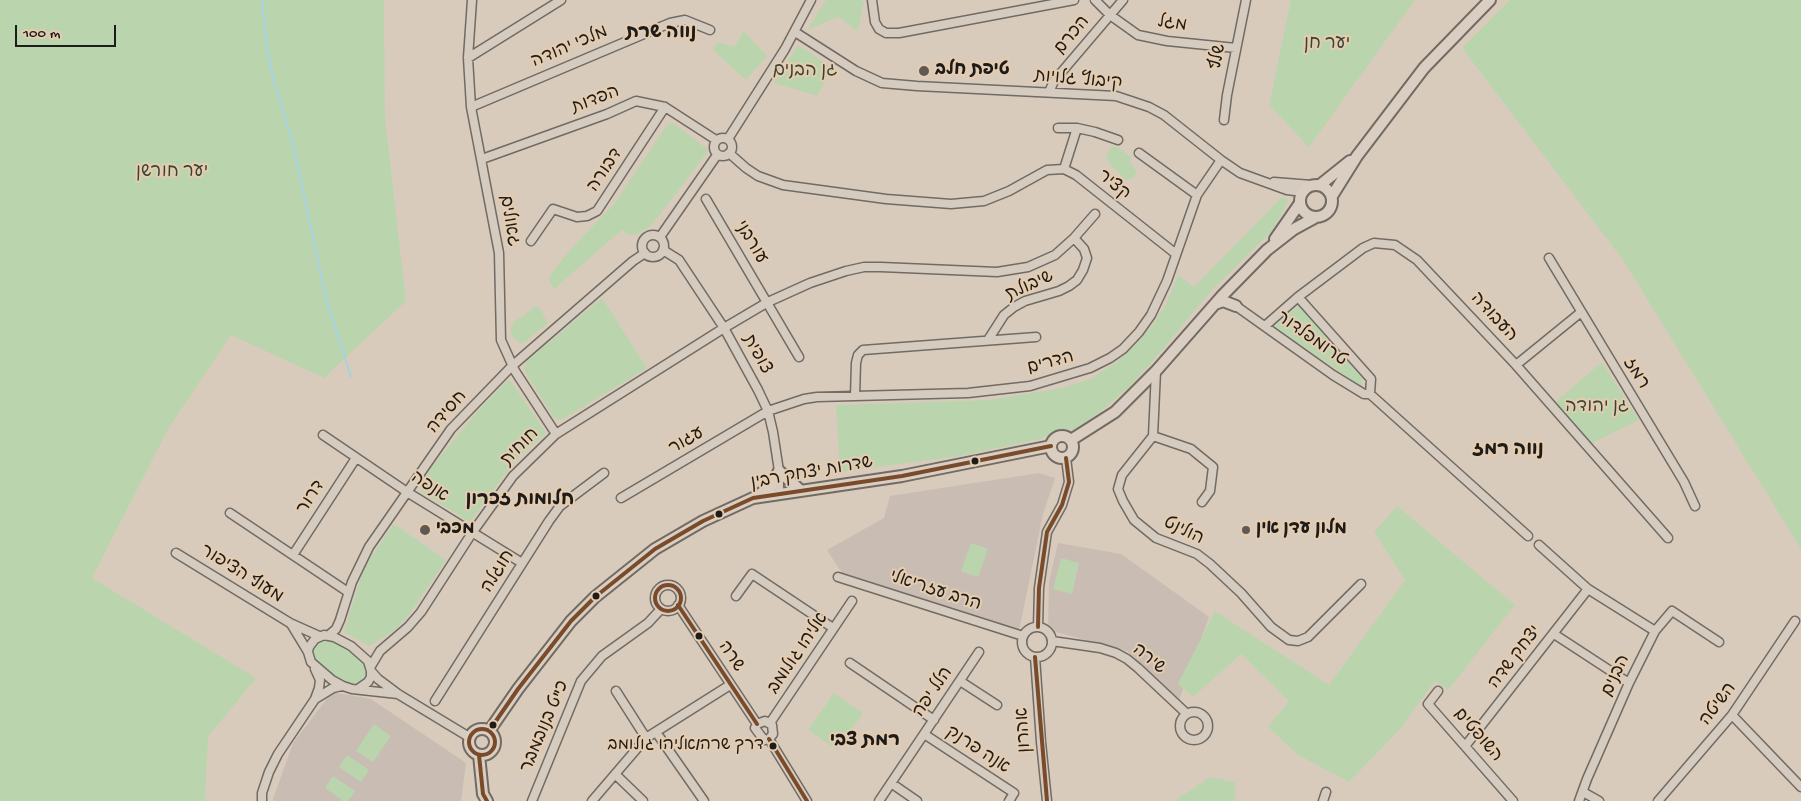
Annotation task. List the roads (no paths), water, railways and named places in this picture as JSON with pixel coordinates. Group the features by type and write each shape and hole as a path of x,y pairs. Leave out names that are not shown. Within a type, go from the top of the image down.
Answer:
{"main road":[{"path":"1072,440 1115,412 1156,371 1215,304 1267,250 1294,229 1316,217 1324,215 1330,209 1332,196 1357,156 1424,68 1490,0"},
{"path":"1267,250 1300,203 1303,192 1357,156"},
{"path":"1316,185 1327,189 1332,196"},
{"path":"1300,203 1305,213 1316,217"},
{"path":"1232,286 1236,306"},
{"path":"1215,304 1223,301 1236,306"},
{"path":"1065,436 1072,440 1073,450 1066,458 1055,456 1051,446 1054,439 1065,436"},
{"name":"שדרות יצחק רבין","path":"489,731 518,689 571,621 595,597 655,549 703,521 753,498 902,476 1051,446"},
{"path":"753,498 771,486 779,471 800,490"},
{"path":"485,729 489,731 495,737 494,750 487,755 479,755 471,750 468,742 476,730 485,729"},
{"path":"479,755 483,794 487,801"}],"street":[{"name":"גאולים","path":"472,0 468,58 471,106 499,253 501,340 512,366 556,434"},
{"path":"468,58 548,3 562,0"},
{"path":"728,139 795,32 811,0"},
{"path":"872,0 875,22 879,29 886,33 1074,0"},
{"name":"מגל","path":"1095,0 1138,35 1167,41 1236,48"},
{"name":"הכרם","path":"1048,92 1054,81 1123,0"},
{"name":"שלף","path":"1224,120 1246,0"},
{"name":"מלכי יהודה","path":"471,106 670,23 685,20 710,30"},
{"name":"קיבוץ גלויות","path":"795,32 856,71 882,83 1116,96 1150,107 1164,114 1240,173 1287,190 1303,192"},
{"name":"הפדות","path":"482,160 636,102 665,107 716,140"},
{"name":"דבורה","path":"531,241 553,209 577,217 587,216 597,211 665,107"},
{"path":"1058,128 1076,128 1118,140"},
{"path":"729,153 758,176 783,185 886,199 950,204 984,201 1010,191 1047,170 1064,169 1076,128"},
{"path":"723,137 728,139 732,147 729,153 722,156 717,155 713,146 716,140 723,137"},
{"path":"1139,154 1196,195"},
{"path":"660,237 717,155"},
{"name":"הדרים","path":"768,412 817,396 968,393 1020,387 1052,381 1090,368 1110,358 1139,332 1162,296 1196,195 1221,160"},
{"name":"קציר","path":"1064,169 1076,175 1176,254"},
{"name":"קיבוץ גלויות","path":"1260,180 1316,185"},
{"name":"עורבני","path":"706,199 799,357"},
{"path":"724,328 768,302 830,275 864,268 997,272 1028,267 1055,255 1074,238 1094,214"},
{"path":"652,235 660,237 663,242 663,250 660,255 654,257 645,253 642,244 646,238 652,235"},
{"name":"שיבולת","path":"988,340 1004,315 1014,307 1064,289 1077,280 1087,258 1084,250 1074,238"},
{"name":"העבודה","path":"1265,326 1298,297 1363,248 1374,243 1395,245 1417,260 1516,365 1668,538"},
{"name":"צופית","path":"663,250 679,260 724,328 758,390 768,412 779,471 779,494"},
{"name":"חסידה","path":"330,635 338,624 348,592 369,547 451,429 512,366 633,261 645,253"},
{"name":"רמז","path":"1549,258 1580,313 1677,470 1696,506"},
{"name":"טרומפלדור","path":"1298,297 1371,379 1370,394"},
{"name":"טרומפלדור","path":"1236,306 1333,375 1364,394 1370,394 1528,536"},
{"path":"1516,365 1580,313"},
{"name":"חוחית","path":"371,668 380,651 408,627 421,612 472,533 513,476 556,434 724,328"},
{"path":"855,396 856,363 858,355 863,350 1036,337"},
{"path":"1156,371 1153,436 1191,449 1213,468 1210,491 1202,502"},
{"name":"עגור","path":"620,498 768,412"},
{"name":"אנפה","path":"323,435 407,492 522,563"},
{"name":"הולינט","path":"1153,436 1122,475 1118,490 1130,514 1134,520 1156,538 1196,554 1210,564 1241,593 1271,627 1289,640 1298,641 1308,637 1362,584"},
{"name":"דרור","path":"293,555 356,458"},
{"path":"1038,627 1039,588 1047,532 1062,504 1069,482 1066,458"},
{"name":"חוגלה","path":"435,701 560,506 604,473"},
{"path":"230,513 348,592"},
{"path":"1538,545 1588,589 1655,631"},
{"name":"מעוף הציפור","path":"176,553 290,623 319,636"},
{"path":"736,596 752,574 833,628"},
{"name":"הרב עזריאלי","path":"838,577 1023,636"},
{"path":"665,585 674,587 680,593 678,605 668,611 661,609 656,602 656,593 665,585"},
{"name":"יצחק שדה","path":"1466,745 1588,589"},
{"name":"אליהו גולומב","path":"770,723 852,602"},
{"name":"שרה","path":"678,605 757,724"},
{"name":"כ\"ט בנובמבר","path":"532,801 581,681 602,656 648,623 661,609"},
{"name":"הבנים","path":"1583,792 1629,683 1655,631 1672,611 1719,642"},
{"name":"השיטה","path":"1658,801 1732,715 1795,621"},
{"name":"מעוף הציפור","path":"290,623 308,652"},
{"path":"1038,627 1049,633 1052,641 1045,654 1035,657 1024,650 1022,641 1023,636 1029,629 1038,627"},
{"path":"1554,634 1629,683"},
{"path":"262,801 262,794 275,760 315,698 319,688 320,680 308,652 312,642 319,636 330,635 351,646 368,661 378,679 398,694 470,737"},
{"name":"שירה","path":"1052,641 1100,648 1116,653 1138,668 1187,714"},
{"name":"הלל יפה","path":"879,801 979,652"},
{"name":"אהרון","path":"1035,657 1047,801"},
{"path":"850,663 934,720"},
{"path":"314,666 324,675 343,686 398,694"},
{"path":"358,689 368,682 371,668"},
{"path":"960,681 997,705"},
{"path":"592,801 646,738 730,685"},
{"path":"315,698 333,688 343,686"},
{"path":"616,691 646,738"},
{"name":"השופטים","path":"1438,691 1428,704 1466,745 1513,801"},
{"path":"1732,715 1801,787"},
{"path":"762,722 770,723 774,731 769,739 764,740 755,728 757,724 762,722"},
{"path":"656,732 704,801"},
{"name":"אנה פרנק","path":"924,734 1014,793 1009,801"},
{"path":"769,739 806,800"},
{"path":"615,774 643,801"},
{"path":"891,783 917,801"},
{"path":"1323,801 1326,792"},
{"path":"1579,801 1583,792 1599,801"}],"waterway":[{"path":"262,0 268,53 274,82 293,144 326,299 351,377"}],"place":[{"name":"טיפת חלב","path":"924,71"},
{"name":"מכבי","path":"425,530"},
{"name":"מלון עדן אין","path":"1246,530"},
{"name":"דרך שרה/אליהו גולומב","path":"773,746"}],"district":[{"name":"נווה שרת","path":"661,34"},
{"name":"נווה רמז","path":"1508,451"},
{"name":"חלומות זכרון","path":"520,501"},
{"name":"רמת צבי","path":"865,742"}],"park label":[{"name":"יער חן","path":"1327,45"},
{"name":"גן הבנים","path":"805,72"},
{"name":"יער חורשן","path":"172,173"},
{"name":"גן יהודה","path":"1597,408"}]}
